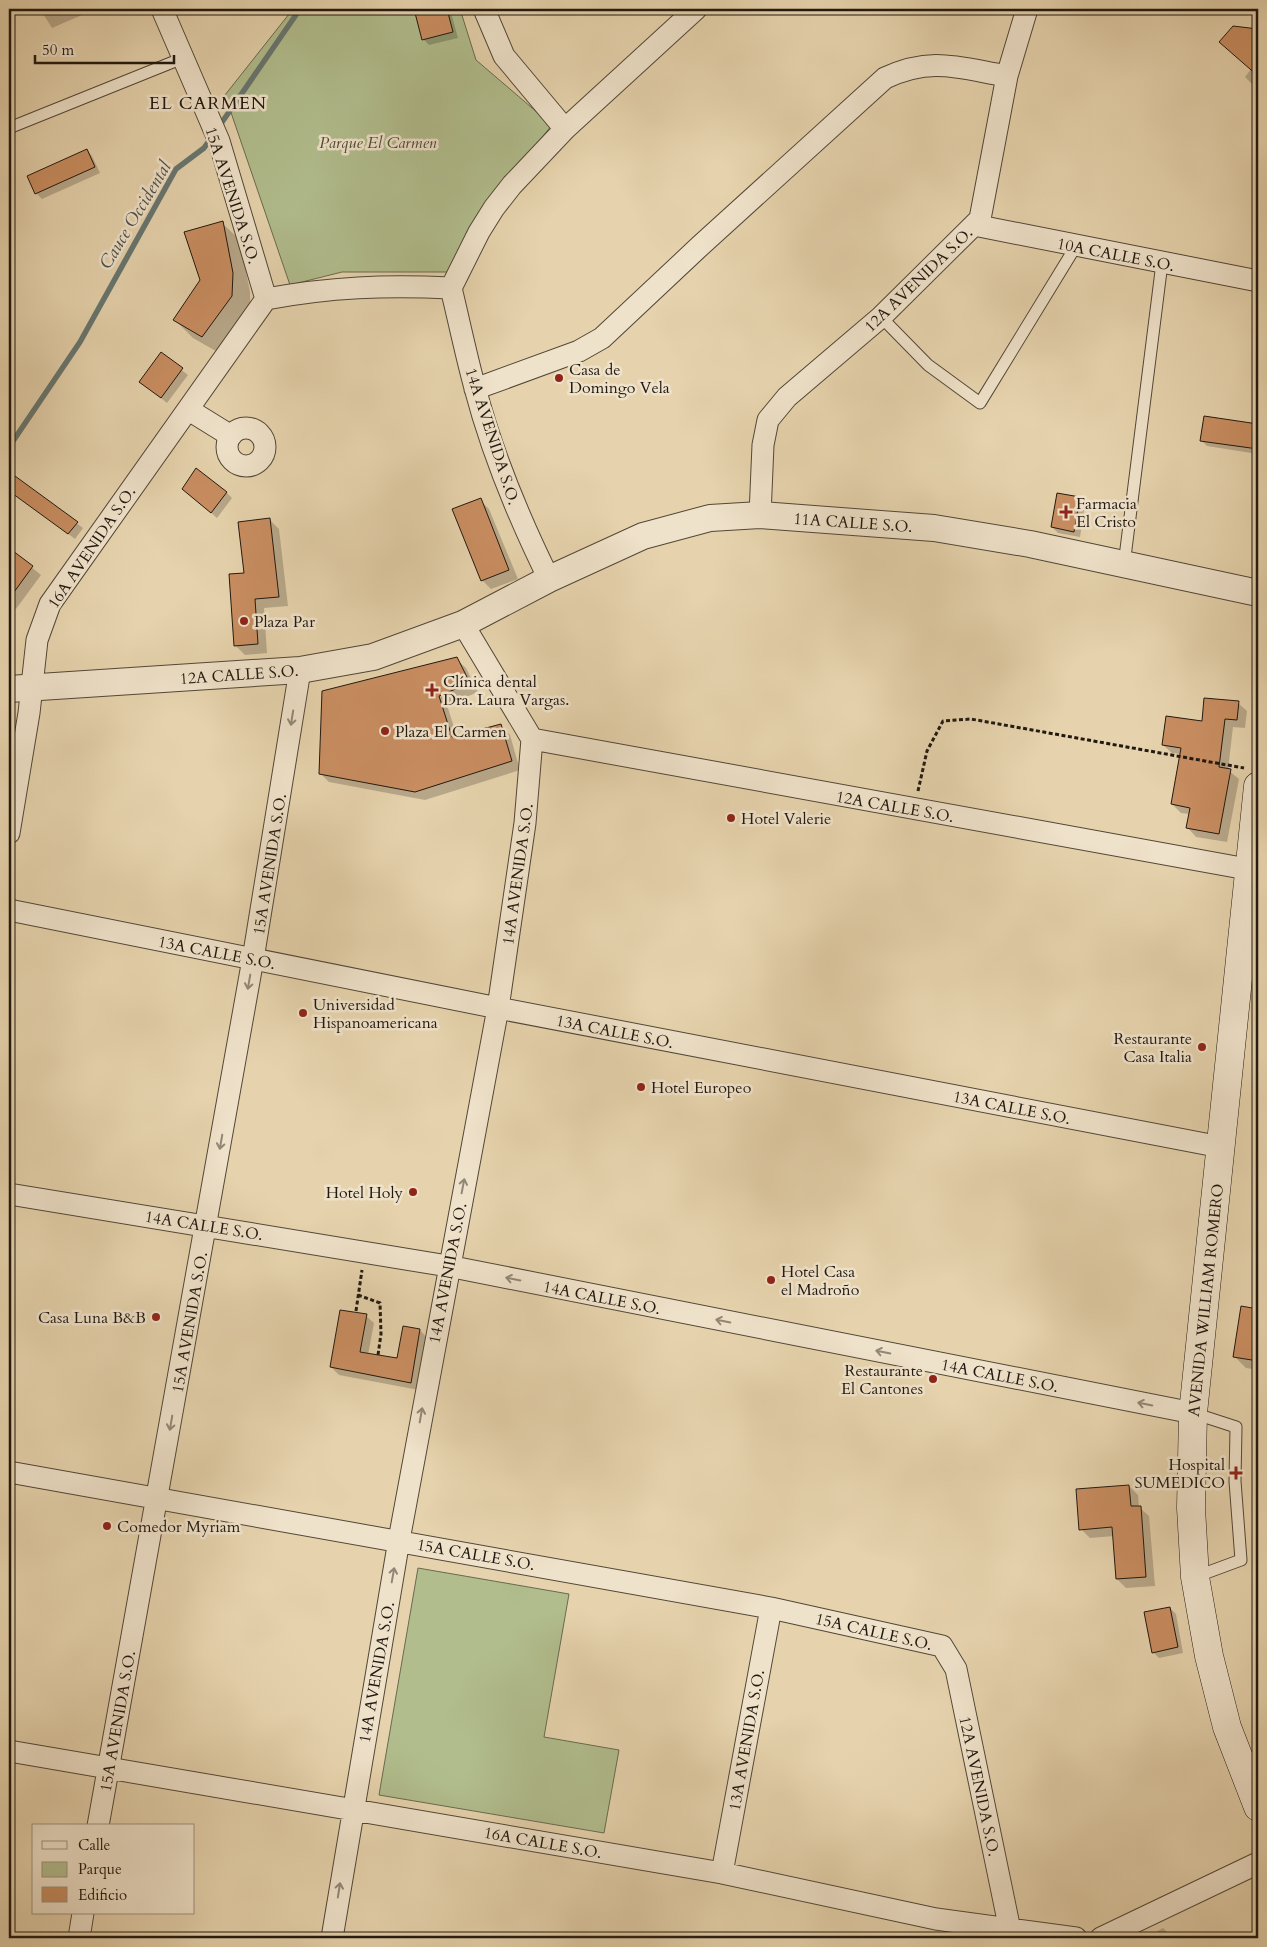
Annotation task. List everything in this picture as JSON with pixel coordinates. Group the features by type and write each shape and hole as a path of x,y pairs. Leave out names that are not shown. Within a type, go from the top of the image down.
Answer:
{"main road":[{"name":"AVENIDA WILLIAM ROMERO","path":"1253,778 1254,871 1221,1148 1193,1413 1190,1508 1195,1577 1209,1656 1227,1727 1258,1807"}],"street":[{"name":"15A AVENIDA S.O.","path":"162,9 219,141 266,299"},
{"path":"484,9 504,56 565,129"},
{"path":"266,299 332,288 377,286 451,288 494,208 565,129 696,9"},
{"name":"12A AVENIDA S.O.","path":"760,515 763,444 768,420 787,396 881,316 980,219 1007,76 1027,9"},
{"path":"475,388 579,351 602,338 714,233 885,78 902,70 931,64 1007,76"},
{"name":"10A CALLE S.O.","path":"974,225 1258,281"},
{"name":"14A AVENIDA S.O.","path":"451,288 475,388 507,485 549,579"},
{"name":"16A AVENIDA S.O.","path":"9,833 28,713 20,689 50,604 266,299"},
{"path":"189,410 231,436"},
{"name":"11A CALLE S.O.","path":"464,624 549,579 643,536 710,518 760,515 934,528 1030,544 1258,593"},
{"path":"464,624 532,739"},
{"name":"12A CALLE S.O.","path":"20,689 300,670 373,657 464,624"},
{"name":"15A AVENIDA S.O.","path":"98,1824 253,959 300,670"},
{"name":"14A AVENIDA S.O.","path":"332,1938 352,1808 399,1540 448,1266 498,1008 525,823 532,739"},
{"name":"12A CALLE S.O.","path":"532,739 1254,871"},
{"name":"13A CALLE S.O.","path":"9,910 498,1008 1221,1148"},
{"name":"14A CALLE S.O.","path":"9,1194 448,1266 1193,1413"},
{"name":"15A CALLE S.O.","path":"9,1472 399,1540 771,1608 942,1646"},
{"name":"13A AVENIDA S.O.","path":"722,1873 771,1608"},
{"name":"12A AVENIDA S.O.","path":"942,1646 956,1669 1010,1930"},
{"name":"16A CALLE S.O.","path":"9,1751 352,1808 722,1873 936,1919 1076,1938"},
{"path":"1101,1938 1258,1863"},
{"path":"79,1938 83,1914"}],"lane":[{"path":"9,128 183,58"},
{"path":"881,316 928,366 980,403 1076,246"},
{"path":"1124,565 1162,263"},
{"path":"1193,1413 1236,1427 1235,1481 1241,1560 1195,1577"}],"path":[{"path":"914,809 927,751 943,721 971,719 1253,778"},
{"path":"356,1311 364,1252"},
{"path":"358,1295 380,1303 381,1334 378,1355"}],"green space":[{"name":"Parque El Carmen","path":"293,9 460,9 476,60 552,125 516,169 448,272 342,272 290,285 225,95"},
{"path":"418,1568 569,1594 544,1737 619,1750 604,1833 379,1795"}],"building":[{"path":"414,9 447,9 453,32 422,40"},
{"path":"1233,26 1258,29 1258,76 1219,42"},
{"path":"87,149 95,167 35,194 27,176"},
{"path":"223,221 233,273 232,296 202,337 173,320 200,280 184,232"},
{"path":"161,352 183,368 161,398 139,382"},
{"path":"1204,416 1258,424 1258,449 1200,441"},
{"path":"196,468 227,492 211,513 182,489"},
{"path":"15,476 78,522 68,534 9,491 9,483"},
{"name":"Farmacia El Cristo","path":"1057,493 1080,497 1074,532 1051,527"},
{"path":"481,498 509,570 481,581 452,509"},
{"path":"270,518 279,597 255,599 258,644 234,646 229,574 244,573 238,522"},
{"path":"9,548 33,566 9,599"},
{"name":"Plaza El Carmen","path":"457,657 470,683 439,696 452,737 501,724 512,761 415,792 319,774 322,691"},
{"path":"1204,698 1239,701 1237,720 1225,719 1219,767 1231,769 1219,834 1186,828 1190,808 1171,804 1181,748 1162,745 1166,716 1202,721"},
{"path":"1241,1306 1258,1309 1258,1361 1233,1357"},
{"path":"340,1310 367,1314 360,1352 397,1358 403,1326 420,1329 411,1383 330,1367"},
{"path":"1129,1485 1131,1506 1141,1506 1146,1577 1116,1579 1112,1527 1079,1530 1076,1489"},
{"path":"1170,1607 1178,1647 1152,1653 1144,1612"}],"waterway":[{"name":"Cauce Occidental","path":"218,128 300,9"},
{"name":"Cauce Occidental","path":"9,447 80,342 176,169 204,148 211,138"}],"place":[{"name":"Casa de Domingo Vela","path":"559,378"},
{"name":"Farmacia El Cristo","path":"1066,512"},
{"name":"Plaza Par","path":"244,621"},
{"name":"Clínica dental Dra. Laura Vargas.","path":"432,690"},
{"name":"Plaza El Carmen","path":"385,731"},
{"name":"Hotel Valerie","path":"731,818"},
{"name":"Universidad Hispanoamericana","path":"303,1013"},
{"name":"Restaurante Casa Italia","path":"1202,1047"},
{"name":"Hotel Europeo","path":"641,1087"},
{"name":"Hotel Holy","path":"413,1192"},
{"name":"Hotel Casa el Madroño","path":"771,1280"},
{"name":"Casa Luna B&B","path":"156,1317"},
{"name":"Restaurante El Cantones","path":"933,1379"},
{"name":"Hospital SUMEDICO","path":"1236,1473"},
{"name":"Comedor Myriam","path":"107,1526"}],"district":[{"name":"EL CARMEN","path":"208,103"}]}
